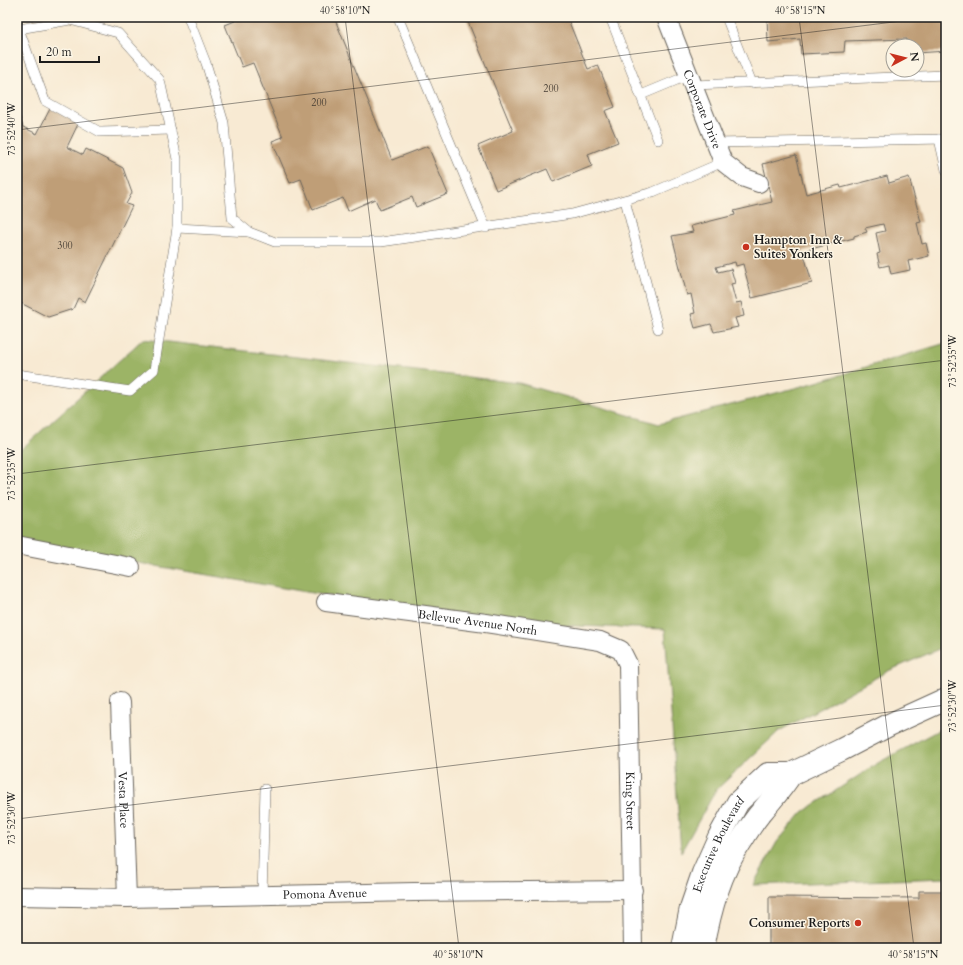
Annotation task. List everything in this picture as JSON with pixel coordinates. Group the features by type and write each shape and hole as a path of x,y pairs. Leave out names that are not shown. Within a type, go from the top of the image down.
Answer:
{"main road":[{"name":"Executive Boulevard","path":"683,948 691,908 703,873 719,837 738,802 768,774 791,774 842,750 889,725 946,700"},
{"name":"Executive Boulevard","path":"703,948 709,915 724,872 741,841 762,810 782,788 791,774"}],"street":[{"name":"Corporate Drive","path":"666,17 723,162 742,177 759,183"},
{"path":"17,546 131,567"},
{"name":"Bellevue Avenue North","path":"326,602 486,623 600,641 621,650 624,655"},
{"name":"King Street","path":"624,655 628,664 633,948"},
{"name":"Vesta Place","path":"120,702 127,898"},
{"name":"Pomona Avenue","path":"17,896 127,898 414,892 633,890"}],"lane":[{"path":"188,17 206,63 224,123 232,218 249,232"},
{"path":"398,17 486,228"},
{"path":"610,17 658,140"},
{"path":"726,17 752,82"},
{"path":"17,374 130,391 154,370 177,228 177,159 171,130 160,80 118,33 70,20 18,26 45,101 100,132 171,130"},
{"path":"640,95 691,80 752,82 946,75"},
{"path":"716,143 943,139 946,170"},
{"path":"177,228 249,232 275,242 381,242 486,228 572,214 653,192 723,162"},
{"path":"624,200 658,329"},
{"path":"262,895 265,789"}],"green space":[{"path":"143,339 519,383 659,424 810,384 946,343 946,646 888,671 779,731 716,790 681,852 665,629 486,623 17,542 17,453"},
{"path":"946,726 946,878 753,885 777,842 803,812 878,763"}],"building":[{"path":"234,17 334,17 392,160 428,146 448,194 416,207 412,197 380,210 375,199 348,211 343,198 313,210 301,179 290,183 272,141 283,137 253,63 242,67 225,25 235,21"},
{"path":"466,17 567,17 588,69 598,65 615,107 605,111 618,142 588,154 592,166 553,182 547,169 496,190 478,146 513,131"},
{"path":"767,17 946,17 946,51 925,52 925,38 885,38 885,40 845,41 844,52 801,54 800,39 768,42"},
{"path":"51,107 79,122 67,147 83,155 86,149 123,168 132,193 126,204 132,206 85,302 78,298 73,309 48,317 17,301 17,108 23,127 37,134"},
{"name":"Hampton Inn & Suites Yonkers","path":"796,155 806,194 840,185 841,188 887,176 889,183 909,177 921,222 917,223 922,244 926,243 929,256 908,261 910,270 891,274 889,265 880,267 877,254 880,253 876,233 885,231 883,224 865,228 867,232 854,236 854,238 803,251 812,283 752,298 743,264 736,266 735,262 716,267 718,272 731,269 735,283 731,284 736,303 741,302 744,316 735,318 738,327 714,332 711,324 695,328 691,314 695,313 691,294 687,295 672,236 693,232 691,226 735,215 734,211 772,202 763,164"},
{"name":"Consumer Reports","path":"919,891 946,891 946,948 769,948 769,897 919,898"}],"place":[{"name":"Hampton Inn & Suites Yonkers","path":"746,247"},
{"name":"Consumer Reports","path":"858,923"}]}
